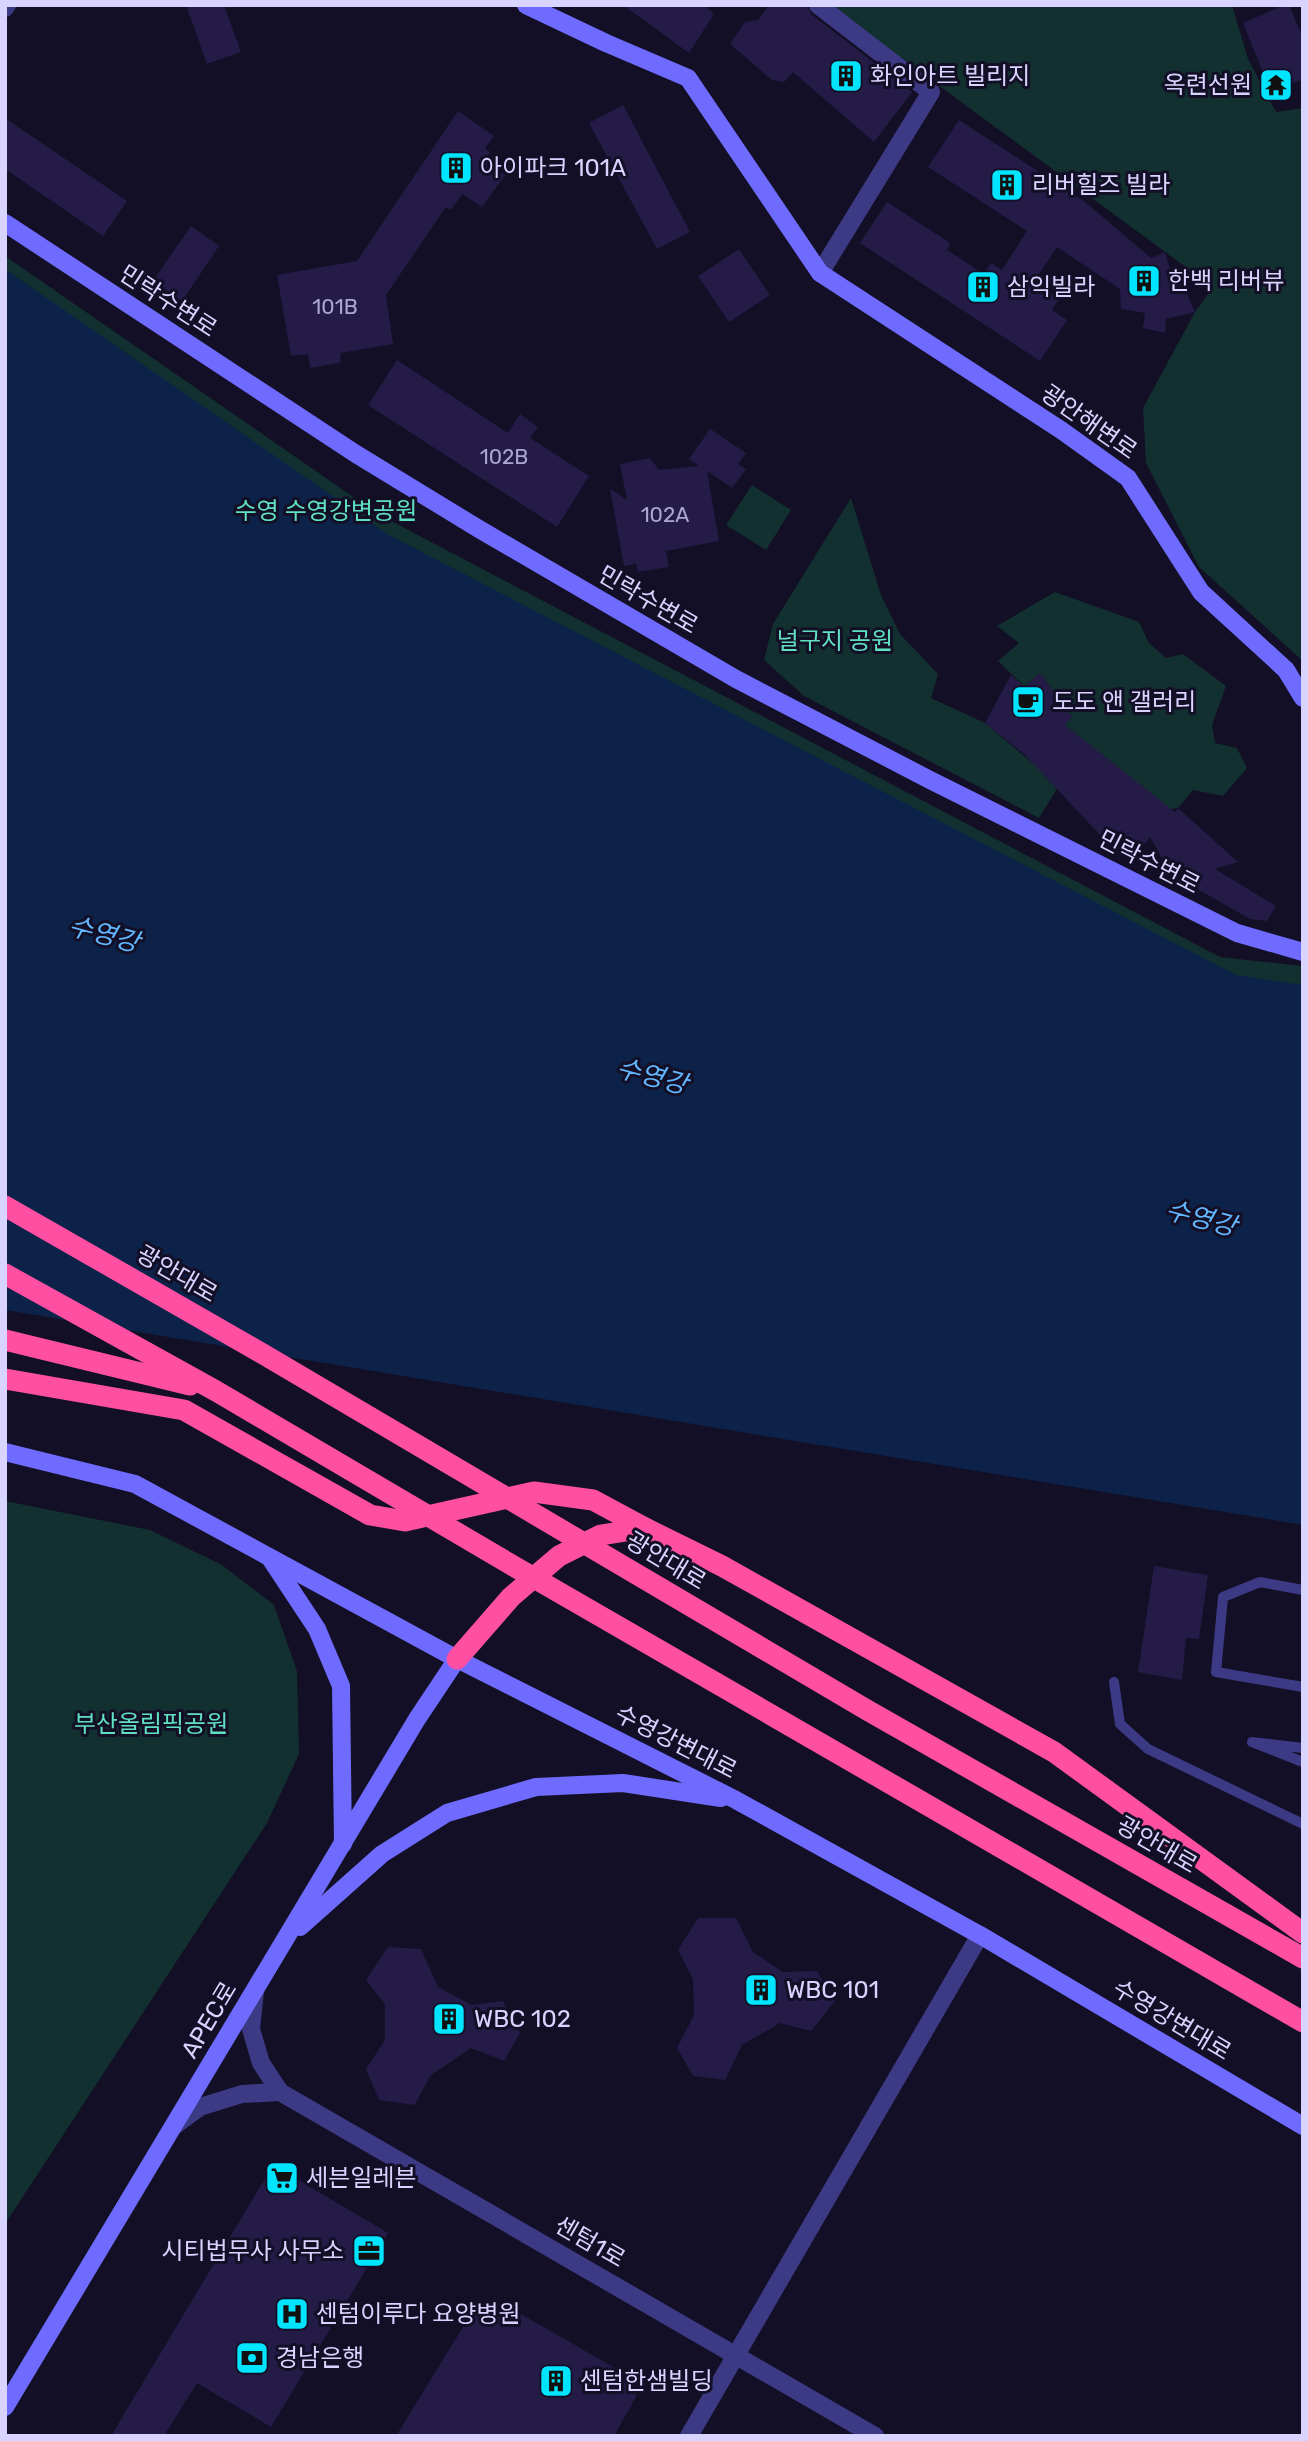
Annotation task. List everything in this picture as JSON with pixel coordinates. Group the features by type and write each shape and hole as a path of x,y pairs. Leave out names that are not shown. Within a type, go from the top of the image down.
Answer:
{"highway":[{"name":"광안대로","path":"5,1206 264,1354 867,1710 1303,1958"},
{"path":"5,1274 216,1391 1303,2022"},
{"path":"5,1340 216,1391"},
{"path":"5,1379 184,1409 370,1515 405,1521 534,1492 593,1500 722,1566 1054,1752 1303,1933"},
{"path":"457,1659 511,1597 559,1556 601,1535 645,1528"}],"main road":[{"name":"광안해변로","path":"526,5 688,78 820,273 1061,430 1128,478 1202,592 1286,670 1303,698"},
{"name":"민락수변로","path":"5,223 356,454 758,692 1237,933 1303,952"},
{"name":"수영강변대로","path":"5,1452 135,1484 457,1659 736,1800 980,1935 1298,2122"},
{"path":"5,1459 24,1457"},
{"path":"268,1555 317,1629 341,1686 343,1846"},
{"name":"APEC로","path":"5,2407 417,1719 457,1659"},
{"path":"287,1939 382,1854 447,1813 536,1787 623,1783 736,1800"}],"street":[{"path":"818,5 931,92 820,273"},
{"path":"689,2436 980,1935"},
{"path":"255,1991 251,2029 261,2063 280,2092"},
{"path":"174,2126 200,2106 242,2094 280,2092"},
{"name":"센텀1로","path":"280,2092 875,2436"}],"lane":[{"path":"1303,1590 1260,1582 1223,1597 1216,1672 1303,1687"},
{"path":"1114,1682 1120,1724 1148,1749 1303,1824"},
{"path":"1303,1748 1252,1742 1303,1762"}],"green space":[{"path":"829,5 1232,5 1248,59 1276,112 1303,108 1303,661 1199,567 1146,463 1143,408 1195,312 1213,287"},
{"name":"수영 수영강변공원","path":"5,256 378,514 1220,957 1303,966 1303,1018 790,787 5,319"},
{"path":"752,485 791,510 766,550 726,525"},
{"name":"널구지 공원","path":"851,498 881,595 900,634 938,674 931,698 985,723 1035,765 1057,789 1039,818 804,696 764,660 773,624"},
{"path":"1055,592 1139,622 1149,643 1166,658 1183,654 1226,686 1212,725 1215,743 1237,748 1247,768 1223,796 1193,790 1178,808 1171,809 1057,733 1072,717 1040,673 1025,687 998,661 1019,643 997,626"},
{"name":"부산올림픽공원","path":"5,1501 150,1530 222,1565 274,1605 297,1671 299,1754 267,1823 5,2224"}],"water":[{"name":"수영강","path":"5,269 389,535 1236,975 1303,985 1303,1525 5,1310"}],"building":[{"path":"186,5 224,5 241,52 207,64"},
{"path":"623,5 704,5 714,14 689,53"},
{"name":"화인아트 빌리지","path":"769,5 807,5 811,14 912,92 874,142 793,72 784,82 772,80 730,44 745,22 758,20"},
{"path":"1289,5 1303,38 1303,79 1271,92 1243,23"},
{"path":"623,105 690,232 657,249 589,123"},
{"path":"458,111 494,136 485,148 490,152 484,161 505,175 482,207 462,194 451,210 446,207 386,295 393,344 341,353 340,363 310,368 308,354 291,356 277,275 357,261"},
{"path":"5,118 127,201 103,236 5,169"},
{"path":"959,120 1084,201 1151,258 1165,252 1171,273 1177,270 1195,312 1166,319 1165,333 1143,328 1145,313 1121,309 1120,289 1057,247 1034,282 1059,299 1052,310 1067,320 1040,361 860,243 887,202 950,243 947,250 984,274 991,263 1002,270 1027,231 928,167"},
{"path":"191,226 219,246 182,301 153,281"},
{"path":"739,249 770,295 729,322 698,276"},
{"path":"397,360 508,433 520,414 538,427 530,438 589,476 557,527 368,405"},
{"path":"710,429 746,453 738,464 746,469 732,488 707,471 719,541 666,551 669,567 638,572 636,564 624,566 610,489 627,500 620,464 650,458 659,470 699,466 689,459"},
{"path":"1040,673 1072,717 1065,725 1175,812 1178,808 1238,862 1215,869 1276,906 1267,921 1250,919 1199,890 1182,864 1172,875 1150,837 1139,851 1101,836 1025,755 985,723 1011,675 1025,687"},
{"path":"1154,1566 1208,1575 1199,1639 1186,1638 1182,1680 1138,1672"},
{"name":"WBC 101","path":"698,1918 736,1918 753,1952 783,1972 817,1971 835,2001 811,2031 780,2023 742,2045 725,2080 693,2076 677,2048 694,2015 693,1979 678,1950"},
{"name":"WBC 102","path":"388,1947 421,1949 438,1987 472,2005 503,2001 520,2033 504,2061 471,2048 430,2076 415,2105 379,2100 366,2069 385,2040 385,2004 366,1980"},
{"path":"273,2165 388,2233 271,2427 197,2383 164,2436 111,2436"},
{"name":"센텀한샘빌딩","path":"479,2301 513,2327 521,2314 627,2375 636,2387 636,2397 614,2436 396,2436"}],"place":[{"name":"화인아트 빌리지","path":"846,76"},
{"name":"옥련선원","path":"1276,85"},
{"name":"아이파크 101A","path":"456,168"},
{"name":"리버힐즈 빌라","path":"1007,185"},
{"name":"한백 리버뷰","path":"1144,281"},
{"name":"삼익빌라","path":"983,287"},
{"name":"도도 앤 갤러리","path":"1028,702"},
{"name":"WBC 101","path":"761,1990"},
{"name":"WBC 102","path":"449,2019"},
{"name":"세븐일레븐","path":"282,2178"},
{"name":"시티법무사 사무소","path":"369,2251"},
{"name":"센텀이루다 요양병원","path":"292,2314"},
{"name":"경남은행","path":"252,2358"},
{"name":"센텀한샘빌딩","path":"556,2381"}]}
